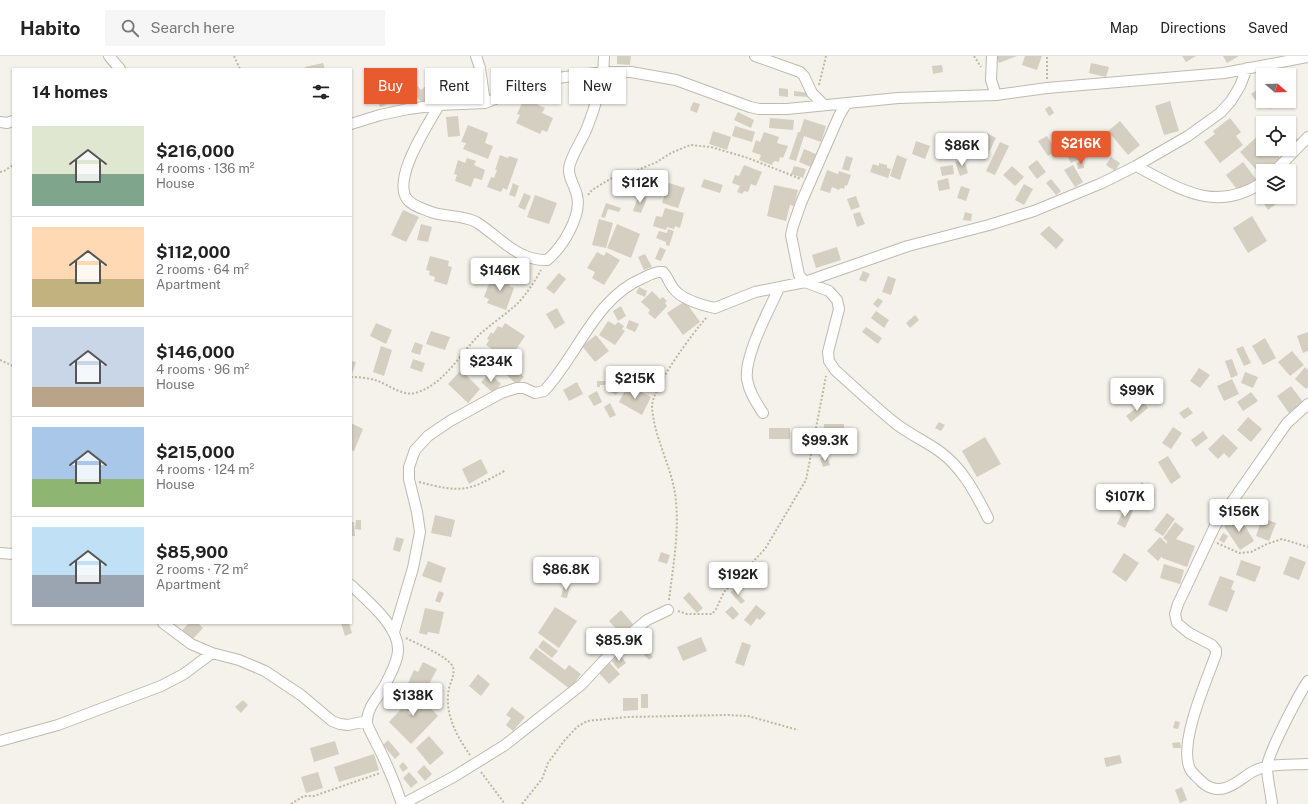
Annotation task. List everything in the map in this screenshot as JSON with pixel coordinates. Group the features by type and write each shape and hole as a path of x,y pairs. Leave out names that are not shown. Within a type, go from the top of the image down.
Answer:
{"street":[{"path":"110,56 119,68"},
{"path":"476,56 480,68 485,103"},
{"path":"603,68 604,56"},
{"path":"755,56 800,72 804,76 812,94 824,105"},
{"path":"992,56 991,80 996,95"},
{"path":"626,72 668,78 739,104 759,109 787,109 898,98 996,95 1047,88 1138,79 1199,76 1224,73 1308,56"},
{"path":"394,632 413,568 420,532 417,512 408,479 408,467 414,450 428,436 450,421 501,393 517,388 524,388 535,393 544,391 558,374 606,305 613,297 633,282 655,272 663,272 672,288 680,295 686,299 715,308 756,292 805,282 908,246 989,225 1034,211 1102,184 1188,136 1220,113 1231,101 1240,86 1247,68"},
{"path":"352,124 380,115 439,105 485,103 550,79 569,76"},
{"path":"439,105 416,147 406,170 404,189 407,199 410,202 432,212 474,221 522,255 531,259 547,260 558,250 576,218 579,207 569,166 592,114 595,104"},
{"path":"846,104 839,116 796,215 791,236 800,275 805,282 829,291 837,300 839,309 828,352 829,360 835,370 896,423 921,441 939,451 950,461 970,486 988,518"},
{"path":"0,122 7,123 12,121"},
{"path":"1282,164 1308,137"},
{"path":"1136,166 1185,191 1198,195 1224,198 1250,191 1256,187"},
{"path":"762,413 751,394 747,378 749,360 779,288"},
{"path":"1308,404 1287,423 1215,526 1178,604 1175,614 1177,623 1189,633 1212,645 1216,650 1187,743 1190,769 1202,783 1219,789 1226,788 1254,771 1267,766 1308,764"},
{"path":"0,553 12,554"},
{"path":"352,586 394,632 398,644 398,652 385,684 370,709 367,721 370,731 390,770 402,804 476,763 505,745 581,685 624,640 647,620 668,610"},
{"path":"164,624 191,644 212,653 239,660 265,671 301,696 332,721 348,725 367,721"},
{"path":"0,742 58,725 161,686 184,674 212,653"},
{"path":"1272,804 1267,766 1273,750 1302,690 1308,681"}],"path":[{"path":"234,56 240,68"},
{"path":"812,94 820,84 826,56"},
{"path":"1047,56 1047,88"},
{"path":"579,207 592,190 610,179 633,172 690,145 711,147 748,158 810,183"},
{"path":"0,172 12,166"},
{"path":"352,377 360,377 378,381 393,389 413,394 433,385 455,365 468,346 487,328 517,304 537,277 547,260"},
{"path":"715,308 690,336 675,358 655,396 652,405 654,421 672,479 678,524 668,610 687,614 712,614 724,592 765,549 806,480 829,360"},
{"path":"1,361 12,366"},
{"path":"408,479 459,490 479,485 506,470"},
{"path":"1208,540 1239,553 1251,552 1282,539 1308,547"},
{"path":"394,632 434,652 448,661 452,667 454,675 449,688 447,702 452,725 462,744 476,763 483,776 505,804"},
{"path":"522,804 542,779 548,763 564,741 577,727 587,721 627,717 728,715 748,716 798,730"},
{"path":"291,804 304,796 316,796 390,770"}],"building":[{"path":"617,56 631,56 630,65 617,64"},
{"path":"996,56 1017,56 999,63"},
{"path":"1025,56 1042,56 1037,70 1022,65"},
{"path":"1182,56 1196,56 1186,62"},
{"path":"1223,56 1239,56 1227,63"},
{"path":"323,63 325,68 305,68"},
{"path":"1091,63 1109,67 1106,77 1089,73"},
{"path":"942,65 943,72 933,74 932,66"},
{"path":"417,85 421,90 425,87 424,105 417,97"},
{"path":"779,88 788,89 788,97 779,96"},
{"path":"1256,90 1256,99 1255,100 1251,94"},
{"path":"794,91 809,93 809,97 794,96"},
{"path":"1170,101 1179,131 1164,135 1155,106"},
{"path":"693,102 700,104 697,113 690,110"},
{"path":"379,104 388,104 380,107"},
{"path":"522,104 536,104 545,108 542,113 553,118 547,132 542,130 540,134 516,123 520,115 517,114"},
{"path":"1050,106 1054,113 1049,116 1045,109"},
{"path":"738,112 754,120 751,128 734,120"},
{"path":"458,116 460,136 448,137 446,117"},
{"path":"770,118 794,120 793,130 769,128"},
{"path":"1230,118 1241,132 1236,136 1243,145 1220,163 1204,142 1215,134 1213,131"},
{"path":"804,119 826,126 821,142 804,136 796,161 789,159"},
{"path":"1120,121 1140,145 1128,155 1108,131"},
{"path":"468,125 488,133 485,143 493,146 488,159 463,149 466,143 461,142"},
{"path":"735,126 755,132 752,142 732,136"},
{"path":"713,131 731,137 727,150 709,144"},
{"path":"764,132 779,137 777,143 788,146 783,158 780,157 779,162 774,161 772,165 759,160 761,155 752,152 756,140 760,142"},
{"path":"987,133 996,138 985,160 976,156"},
{"path":"1047,136 1056,151 1048,156 1038,141"},
{"path":"1296,137 1300,142 1296,146"},
{"path":"1256,138 1256,156 1278,156 1283,161 1279,164 1256,164 1256,169 1240,152"},
{"path":"1073,140 1081,158 1071,163 1062,145"},
{"path":"916,141 930,146 925,159 912,154"},
{"path":"1000,142 1009,146 995,175 986,171"},
{"path":"804,149 816,154 811,167 799,162"},
{"path":"500,155 518,159 507,190 503,188 501,192 487,187 491,177 494,178"},
{"path":"897,155 907,159 900,180 890,176"},
{"path":"846,156 853,158 849,171 842,169"},
{"path":"1111,157 1120,163 1115,171 1106,165"},
{"path":"467,158 476,161 474,165 485,170 482,180 474,178 471,187 455,181 457,175 454,174 458,160 465,163"},
{"path":"964,159 968,173 960,176 955,162"},
{"path":"1037,160 1046,172 1037,179 1028,167"},
{"path":"1083,161 1084,168 1078,169 1077,163"},
{"path":"1243,162 1256,179 1239,192 1226,175"},
{"path":"879,163 887,165 887,168 891,169 888,178 870,172 873,164 879,166"},
{"path":"744,165 762,172 756,186 751,184 748,192 744,191 742,194 737,192 740,186 732,183 735,175 739,176"},
{"path":"953,165 954,174 942,176 940,167"},
{"path":"1073,165 1083,182 1075,187 1064,170"},
{"path":"794,166 806,169 803,178 791,174"},
{"path":"1012,166 1024,177 1015,186 1003,175"},
{"path":"827,170 838,174 839,171 851,175 847,186 845,185 844,189 840,188 839,190 832,187 830,193 820,190"},
{"path":"642,177 663,178 662,195 640,194"},
{"path":"948,178 950,189 939,191 937,181"},
{"path":"704,179 723,185 720,193 701,187"},
{"path":"1051,179 1061,191 1056,195 1046,183"},
{"path":"513,183 519,186 515,197 509,195"},
{"path":"669,183 685,188 678,208 662,203"},
{"path":"1024,184 1033,189 1024,205 1015,200"},
{"path":"774,185 798,190 794,206 790,205 786,221 767,216"},
{"path":"961,186 970,189 966,201 957,198"},
{"path":"524,193 531,196 525,210 518,207"},
{"path":"535,195 557,203 549,224 527,217"},
{"path":"639,195 647,198 641,213 633,211"},
{"path":"856,196 860,207 851,210 847,199"},
{"path":"606,203 621,208 619,212 608,209 605,218 601,217"},
{"path":"1264,204 1276,204 1268,210"},
{"path":"665,208 684,213 680,228 675,226 674,229 667,227 666,230 653,226 656,216 662,217"},
{"path":"403,210 419,217 406,242 391,235"},
{"path":"860,212 865,224 857,227 853,214"},
{"path":"965,212 972,214 971,221 963,220"},
{"path":"1252,216 1267,241 1248,253 1233,228"},
{"path":"599,219 613,223 606,248 592,245"},
{"path":"421,224 432,227 428,242 417,240"},
{"path":"617,224 640,234 631,258 607,248"},
{"path":"1049,226 1064,240 1056,249 1040,234"},
{"path":"668,229 674,231 669,246 666,245 666,242 656,238 659,231 667,233"},
{"path":"660,247 666,250 661,261 655,259"},
{"path":"837,247 841,260 816,268 812,255"},
{"path":"597,252 604,256 606,252 620,260 604,285 592,278 595,272 587,268"},
{"path":"645,254 652,267 644,270 638,257"},
{"path":"430,256 449,261 448,266 452,267 447,285 434,281 435,277 429,275 430,271 426,270"},
{"path":"863,271 870,274 866,282 859,280"},
{"path":"559,273 566,279 554,294 546,288"},
{"path":"500,275 512,279 509,286 514,288 506,310 487,303 489,299 484,297 491,278 497,281"},
{"path":"888,276 896,279 891,295 882,292"},
{"path":"639,287 647,291 645,297 636,293"},
{"path":"652,291 660,299 663,297 667,301 665,303 667,306 655,319 648,313 650,310 641,302"},
{"path":"878,298 883,301 878,308 873,304"},
{"path":"685,301 700,322 683,335 667,313"},
{"path":"621,306 626,316 618,321 613,311"},
{"path":"557,308 565,323 555,329 546,314"},
{"path":"876,311 889,320 884,328 871,318"},
{"path":"915,315 919,320 910,328 906,323"},
{"path":"629,320 639,324 635,332 626,328"},
{"path":"608,321 615,325 618,322 624,326 622,329 625,331 615,345 599,335"},
{"path":"376,323 392,330 386,344 370,336"},
{"path":"505,323 525,336 509,360 486,345 489,340 487,339 491,332 493,334 498,326 502,328"},
{"path":"866,327 882,338 878,344 862,332"},
{"path":"431,331 450,337 445,350 426,344"},
{"path":"1308,332 1308,351 1303,353 1297,336"},
{"path":"596,335 609,351 595,362 582,346"},
{"path":"1265,338 1276,358 1263,365 1252,346"},
{"path":"415,342 423,345 420,355 411,352"},
{"path":"381,346 392,350 384,376 373,372"},
{"path":"1243,346 1251,363 1244,366 1236,349"},
{"path":"1292,351 1304,365 1290,376 1278,362"},
{"path":"481,356 488,363 477,374 470,368"},
{"path":"413,359 425,363 422,372 410,368"},
{"path":"1232,359 1238,375 1231,378 1225,361"},
{"path":"352,361 356,362 352,374"},
{"path":"513,366 524,377 517,385 506,374"},
{"path":"1305,367 1308,370 1308,387 1306,389 1295,379"},
{"path":"1199,368 1210,375 1200,388 1190,381"},
{"path":"461,370 480,389 468,403 448,384"},
{"path":"1245,372 1258,377 1253,388 1241,383"},
{"path":"490,373 501,384 493,393 481,382"},
{"path":"619,378 625,381 616,395 611,392"},
{"path":"1232,379 1239,394 1224,401 1217,386"},
{"path":"597,381 606,381 605,385 600,385 600,387 597,387"},
{"path":"577,382 583,394 569,401 563,390"},
{"path":"628,385 651,397 642,415 619,402"},
{"path":"1291,386 1303,402 1289,413 1277,396"},
{"path":"597,391 602,402 594,406 588,396"},
{"path":"1251,392 1258,401 1243,411 1237,402"},
{"path":"1144,402 1148,408 1131,422 1126,416"},
{"path":"610,403 616,415 610,418 604,407"},
{"path":"1188,407 1193,413 1184,419 1179,413"},
{"path":"1248,417 1262,429 1251,442 1237,430"},
{"path":"939,422 945,425 941,431 935,428"},
{"path":"352,424 363,429 354,451 352,450"},
{"path":"824,424 844,424 843,452 823,452"},
{"path":"1173,427 1182,433 1171,449 1162,443"},
{"path":"769,428 790,428 790,439 769,439"},
{"path":"1203,431 1208,438 1196,447 1191,440"},
{"path":"1223,434 1238,448 1229,458 1224,453 1218,459 1208,449"},
{"path":"985,437 1001,464 977,477 962,451"},
{"path":"827,456 830,465 823,467 820,458"},
{"path":"1168,456 1181,477 1171,484 1158,462"},
{"path":"481,459 488,473 469,484 462,469"},
{"path":"1142,482 1155,496 1143,508 1130,495"},
{"path":"1125,507 1133,511 1125,528 1117,524"},
{"path":"1167,513 1175,519 1163,536 1154,530"},
{"path":"435,515 455,520 451,537 431,533"},
{"path":"1239,516 1254,541 1240,550 1224,526"},
{"path":"1262,518 1276,523 1269,541 1256,536"},
{"path":"356,520 361,520 361,530 355,529"},
{"path":"352,522 354,522 355,536 352,536"},
{"path":"1175,522 1184,529 1176,539 1195,546 1187,567 1162,558 1162,556 1158,561 1147,551 1160,537 1167,544 1167,541 1163,538"},
{"path":"1223,533 1228,536 1224,543 1219,540"},
{"path":"396,537 404,539 400,552 393,550"},
{"path":"661,552 670,555 667,564 658,561"},
{"path":"1124,553 1139,563 1126,582 1112,572"},
{"path":"1290,556 1306,562 1299,580 1283,574"},
{"path":"1241,560 1261,567 1255,582 1236,575"},
{"path":"428,561 446,568 441,583 422,576"},
{"path":"1164,564 1184,570 1180,584 1160,578"},
{"path":"1220,576 1234,581 1231,589 1235,591 1227,612 1208,605"},
{"path":"564,584 570,585 567,598 561,597"},
{"path":"734,589 745,601 741,604 730,592"},
{"path":"439,591 444,593 440,603 435,601"},
{"path":"689,592 703,608 697,613 683,598"},
{"path":"756,605 766,613 760,620 757,618 751,626 744,620"},
{"path":"732,606 739,614 733,620 725,612"},
{"path":"555,607 577,621 559,648 538,633"},
{"path":"425,608 444,612 439,634 428,632 427,635 419,633"},
{"path":"621,610 633,624 622,635 609,621"},
{"path":"188,624 199,624 203,628 192,640 182,630"},
{"path":"341,624 349,624 352,633 345,636"},
{"path":"701,637 707,651 683,661 677,647"},
{"path":"543,640 558,651 552,658 538,647"},
{"path":"742,642 751,645 744,666 735,663"},
{"path":"642,644 653,657 649,660 638,648"},
{"path":"536,648 565,670 569,665 581,674 570,689 529,658"},
{"path":"620,655 626,663 618,669 611,660"},
{"path":"423,662 437,669 425,692 408,683 414,670 418,672"},
{"path":"609,662 620,674 609,684 598,672"},
{"path":"478,674 490,684 481,696 469,686"},
{"path":"407,687 422,703 424,701 438,716 411,744 389,722 402,708 401,705 407,699 401,692","holes":["412,702 417,708 410,715 407,712 412,708 409,704"]},
{"path":"641,694 648,694 648,708 641,708"},
{"path":"623,698 638,698 638,710 623,711"},
{"path":"243,700 248,705 241,713 235,707"},
{"path":"512,707 525,717 513,731 506,725 511,718 506,715"},
{"path":"1175,721 1180,722 1178,729 1173,728"},
{"path":"429,736 444,753 430,765 416,748"},
{"path":"388,740 400,754 395,759 383,745"},
{"path":"335,741 339,754 314,762 310,748"},
{"path":"1180,742 1181,748 1173,748 1172,743"},
{"path":"374,754 379,770 339,782 334,767"},
{"path":"1120,755 1122,763 1106,767 1104,758"},
{"path":"403,762 408,768 403,772 399,766"},
{"path":"424,765 432,774 425,781 417,772"},
{"path":"318,772 323,788 306,793 301,777"},
{"path":"409,772 418,782 411,788 403,778"},
{"path":"1182,787 1187,800 1180,803 1175,790"}]}
